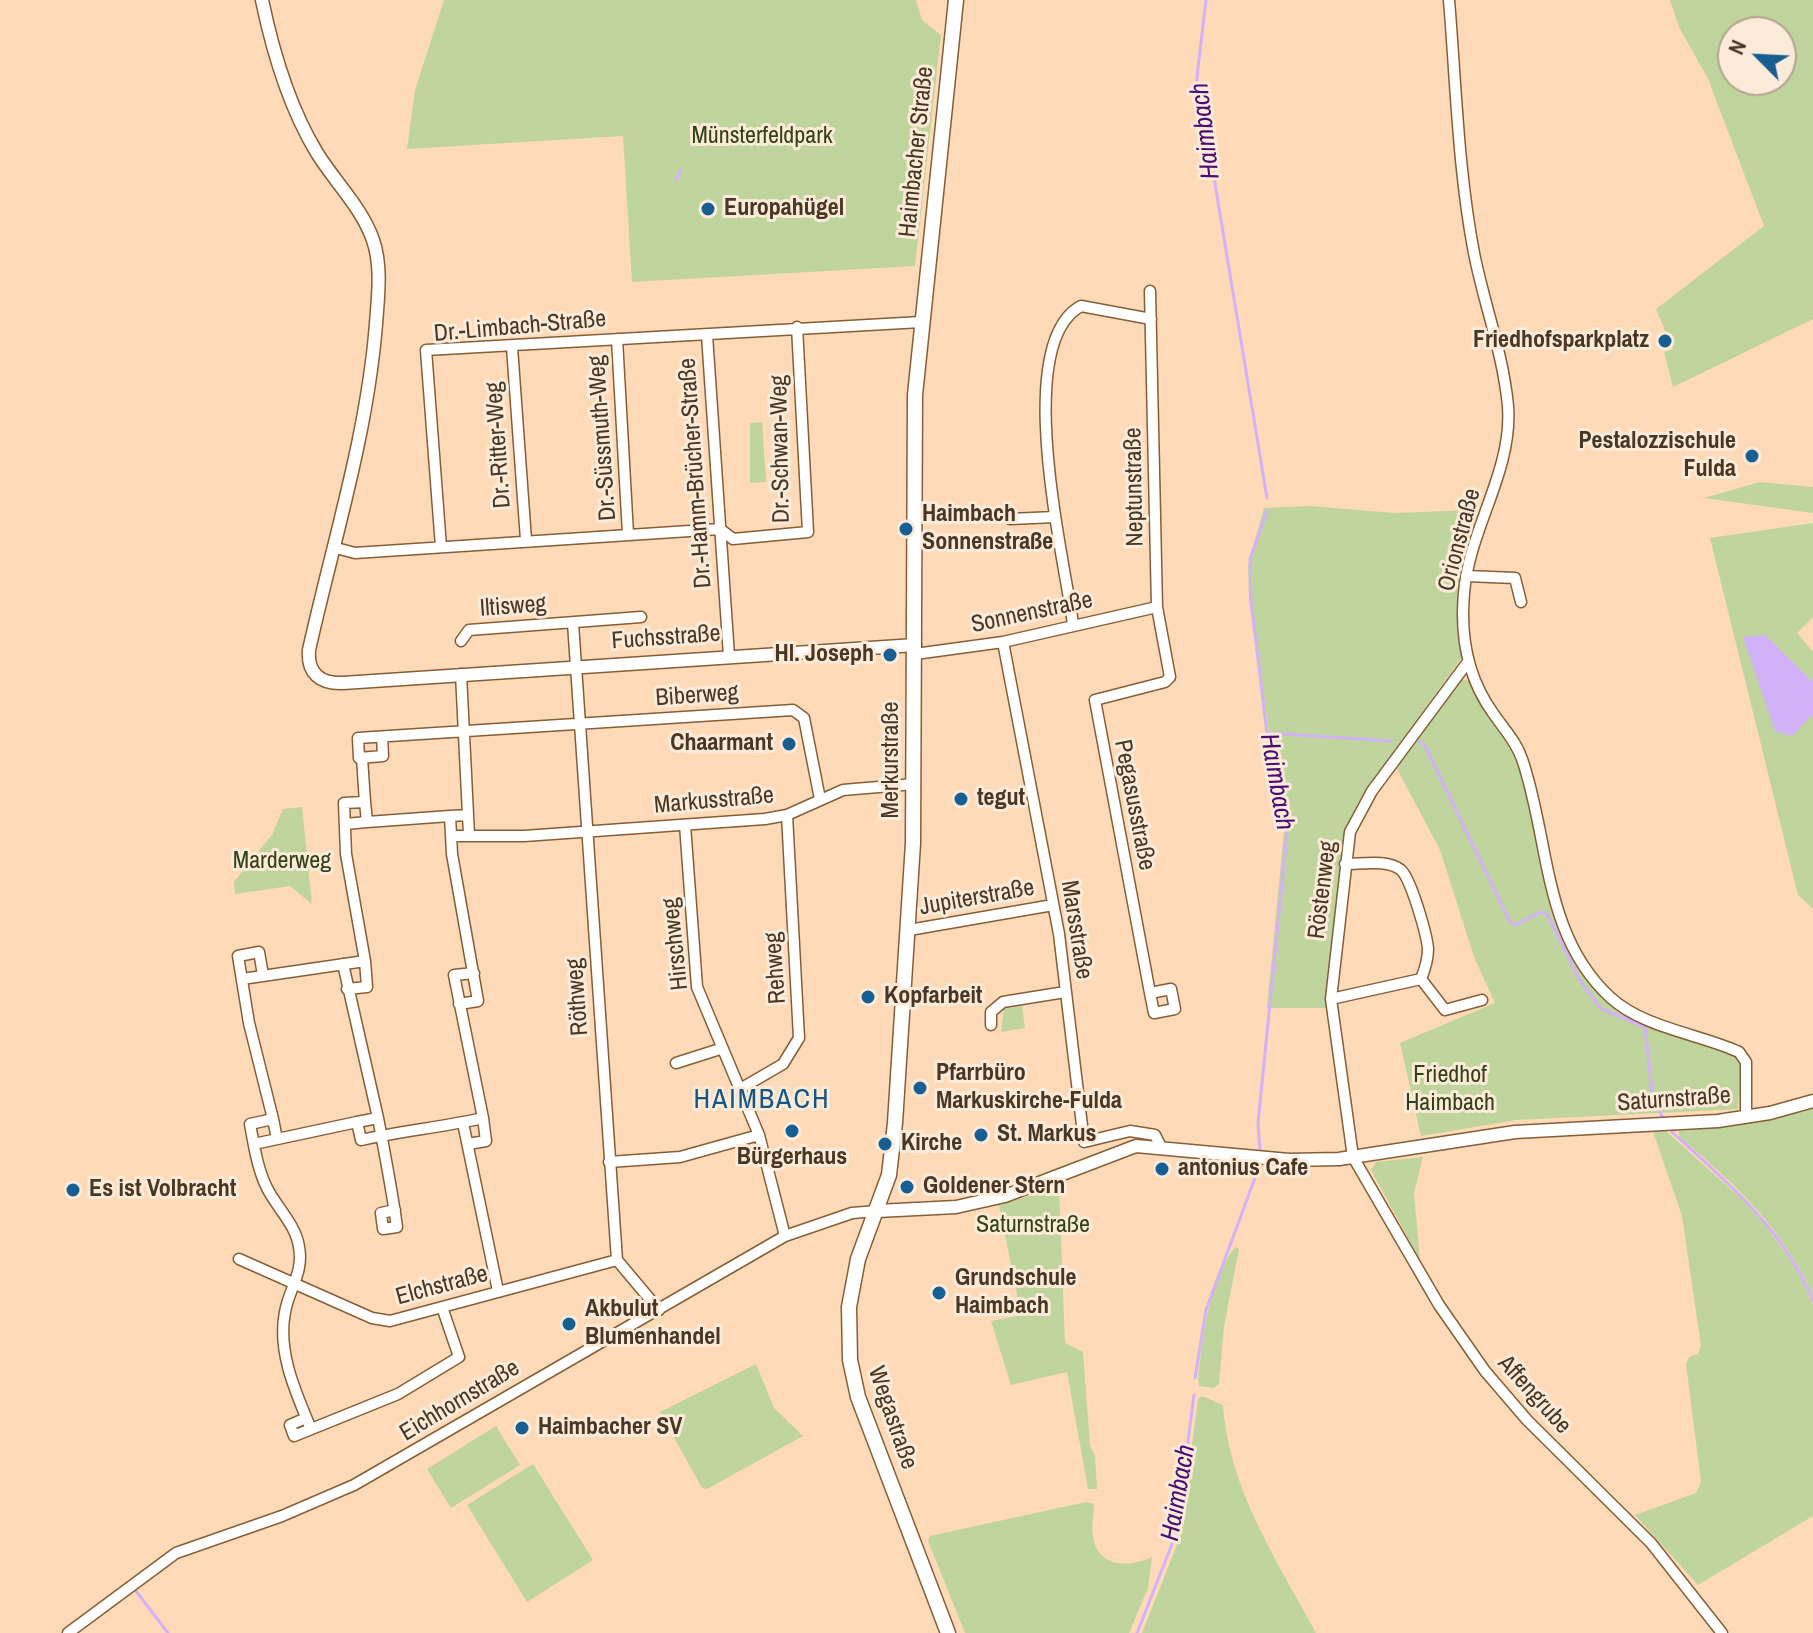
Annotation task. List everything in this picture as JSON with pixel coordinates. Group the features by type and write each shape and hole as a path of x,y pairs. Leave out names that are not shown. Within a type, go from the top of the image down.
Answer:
{"main road":[{"name":"Haimbacher Straße","path":"921,315 956,0"},
{"name":"Merkurstraße","path":"877,1211 894,1145 909,930 914,784 914,448 921,315"},
{"name":"Wegastraße","path":"877,1211 851,1289 850,1360 865,1418 948,1633"}],"street":[{"path":"262,0 277,59 299,119 316,151 365,223 377,256 373,361 336,548 358,553 720,529"},
{"name":"Orionstraße","path":"1449,0 1465,198 1474,255 1500,352 1508,406 1502,461 1466,576 1462,629 1467,663 1485,701 1522,757 1551,894 1582,961 1620,1005 1739,1052 1746,1062 1746,1117"},
{"name":"Neptunstraße","path":"1150,291 1157,607 1168,681"},
{"path":"1073,624 1064,553 1055,517 1045,431 1047,386 1059,333 1068,317 1081,306 1151,319"},
{"name":"Dr.-Limbach-Straße","path":"441,547 426,350 707,335 921,315"},
{"name":"Dr.-Schwan-Weg","path":"720,529 733,539 808,532 797,327"},
{"name":"Dr.-Hamm-Brücher-Straße","path":"707,335 729,656"},
{"name":"Dr.-Süssmuth-Weg","path":"617,339 628,534"},
{"name":"Dr.-Ritter-Weg","path":"512,347 526,540"},
{"path":"1006,514 1010,519 1055,517"},
{"name":"Fuchsstraße","path":"336,548 309,650 314,674 335,683 729,656 915,650"},
{"path":"1466,576 1515,578 1521,602"},
{"name":"Sonnenstraße","path":"915,650 1003,642 1157,607"},
{"name":"Iltisweg","path":"461,641 469,630 641,617"},
{"name":"Iltisweg","path":"573,623 577,665"},
{"name":"Marsstraße","path":"1003,642 1053,905 1084,1142 1140,1131 1155,1135 1160,1145"},
{"name":"Röstenweg","path":"1353,1157 1331,999 1350,832 1359,809 1467,663"},
{"name":"Röthweg","path":"577,665 617,1260"},
{"path":"461,674 469,835"},
{"name":"Pegasusstraße","path":"1150,993 1095,700 1168,681"},
{"name":"Biberweg","path":"382,737 798,711 804,718 820,799"},
{"path":"362,758 383,756 382,737 358,738 367,822"},
{"name":"Markusstraße","path":"452,836 685,825 787,815 854,787 914,784"},
{"path":"347,989 367,987 346,854 344,803 365,802"},
{"path":"345,824 468,815"},
{"name":"Rehweg","path":"740,1089 783,1064 799,1038 787,815"},
{"path":"450,816 452,854 478,1001 459,1004"},
{"name":"Hirschweg","path":"685,825 697,987 720,1049 759,1135 785,1236"},
{"path":"1345,864 1386,863 1402,870 1409,883 1428,946 1421,979"},
{"name":"Jupiterstraße","path":"909,930 1053,905"},
{"path":"263,975 259,952 238,956 277,1139"},
{"path":"242,979 365,961"},
{"path":"343,964 382,1136 395,1210"},
{"path":"468,1144 486,1141 454,975 474,973"},
{"path":"1331,999 1421,979"},
{"path":"1421,979 1445,1010 1482,1000"},
{"path":"991,1025 991,1012 1003,1002 1065,992"},
{"path":"676,1063 720,1049"},
{"name":"Saturnstraße","path":"877,1211 974,1204 1024,1191 1123,1149 1160,1145 1289,1160 1353,1157 1515,1132 1746,1117 1813,1101"},
{"path":"254,1144 378,1118"},
{"path":"357,1122 361,1140 483,1118"},
{"path":"273,1119 250,1124 264,1182 297,1238 300,1258 296,1284 285,1309 283,1334 287,1365 311,1429"},
{"path":"463,1123 498,1291"},
{"path":"609,1162 680,1157 759,1135"},
{"name":"Affengrube","path":"1353,1157 1444,1314 1485,1371 1527,1420 1651,1543 1722,1633"},
{"name":"Eichhornstraße","path":"68,1633 176,1553 282,1516 354,1485 785,1236 852,1213 877,1211"},
{"name":"Elchstraße","path":"239,1259 382,1320 617,1260"},
{"path":"617,1260 659,1310"},
{"path":"306,1418 290,1425 294,1436 398,1394 459,1357 442,1307"}],"green space":[{"name":"Münsterfeldpark","path":"444,0 916,0 922,20 941,35 915,266 632,282 623,136 407,149 415,90"},
{"path":"1670,0 1813,0 1813,319 1673,387 1664,352 1673,349 1656,309 1764,226 1708,79 1679,27"},
{"path":"762,422 766,482 750,483 750,423"},
{"path":"1760,482 1813,487 1813,513 1704,498"},
{"path":"1310,506 1394,513 1472,510 1480,517 1458,605 1462,657 1359,801 1346,826 1326,1008 1267,1008 1284,831 1249,600 1248,565 1264,508"},
{"path":"1813,523 1813,617 1797,633 1813,652 1813,909 1798,895 1710,538"},
{"name":"Friedhof Haimbach","path":"1462,679 1471,682 1515,750 1556,919 1568,949 1585,976 1607,1001 1636,1020 1735,1055 1741,1066 1738,1109 1517,1120 1421,1136 1400,1043 1495,1003 1474,957 1440,850 1396,767"},
{"name":"Marderweg","path":"302,807 312,904 290,886 235,894 234,882 272,835 283,809"},
{"path":"1022,1006 1025,1028 1001,1032 1004,1009"},
{"path":"1813,1107 1813,1296 1788,1250 1756,1209 1679,1137 1679,1131 1771,1119"},
{"path":"1666,1131 1757,1213 1799,1272 1813,1305 1813,1516 1698,1585 1635,1515 1696,1493 1701,1482 1686,1364 1689,1357 1698,1354 1701,1346 1682,1216 1653,1132"},
{"path":"1423,1157 1414,1193 1420,1260 1371,1170 1376,1162"},
{"path":"1059,1187 1065,1343 1083,1352 1090,1445 1095,1456 1097,1489 1088,1489 1067,1372 1011,1385 991,1321 1021,1315 999,1205"},
{"path":"1235,1247 1239,1249 1224,1326 1219,1384 1214,1388 1199,1386 1208,1310 1219,1276"},
{"path":"756,1364 774,1408 803,1436 707,1489 702,1488 660,1412"},
{"path":"1202,1396 1223,1405 1234,1466 1245,1495 1271,1552 1316,1633 1142,1633 1180,1537 1198,1399"},
{"path":"496,1426 520,1465 451,1508 427,1469"},
{"path":"533,1464 593,1560 527,1602 467,1505"},
{"path":"1086,1502 1094,1504 1092,1532 1096,1547 1108,1560 1125,1564 1152,1557 1148,1588 1129,1633 965,1633 928,1541 930,1536"}],"shaded area":[{"path":"1765,635 1813,682 1813,714 1792,736 1775,731 1743,637"}],"waterway":[{"name":"Haimbach","path":"1206,0 1197,95 1204,117 1267,498"},
{"path":"676,181 681,170"},
{"name":"Haimbach","path":"1260,1151 1258,1123 1287,833 1267,733 1251,601 1250,559 1267,511"},
{"path":"1267,733 1391,741"},
{"path":"1418,741 1425,746 1510,922 1516,925 1540,912 1547,914 1579,979 1600,1008 1645,1027 1653,1100 1662,1116"},
{"path":"1672,1132 1733,1189 1771,1230 1801,1275 1813,1301"},
{"name":"Haimbach","path":"1195,1378 1206,1310 1259,1167"},
{"name":"Haimbach","path":"1137,1633 1176,1534 1194,1395"},
{"path":"136,1591 168,1633"}],"place":[{"name":"Europahügel","path":"708,209"},
{"name":"Friedhofsparkplatz","path":"1665,341"},
{"name":"Pestalozzischule Fulda","path":"1752,456"},
{"name":"Haimbach Sonnenstraße","path":"906,529"},
{"name":"Hl. Joseph","path":"890,655"},
{"name":"Chaarmant","path":"789,744"},
{"name":"tegut","path":"961,799"},
{"name":"Kopfarbeit","path":"868,997"},
{"name":"Pfarrbüro Markuskirche-Fulda","path":"920,1088"},
{"name":"Bürgerhaus","path":"792,1131"},
{"name":"St. Markus","path":"981,1135"},
{"name":"Kirche","path":"885,1144"},
{"name":"antonius Cafe","path":"1162,1169"},
{"name":"Goldener Stern","path":"907,1187"},
{"name":"Es ist Volbracht","path":"73,1190"},
{"name":"Grundschule Haimbach","path":"939,1293"},
{"name":"Akbulut Blumenhandel","path":"569,1324"},
{"name":"Haimbacher SV","path":"522,1428"}],"district":[{"name":"HAIMBACH","path":"762,1100"}]}
